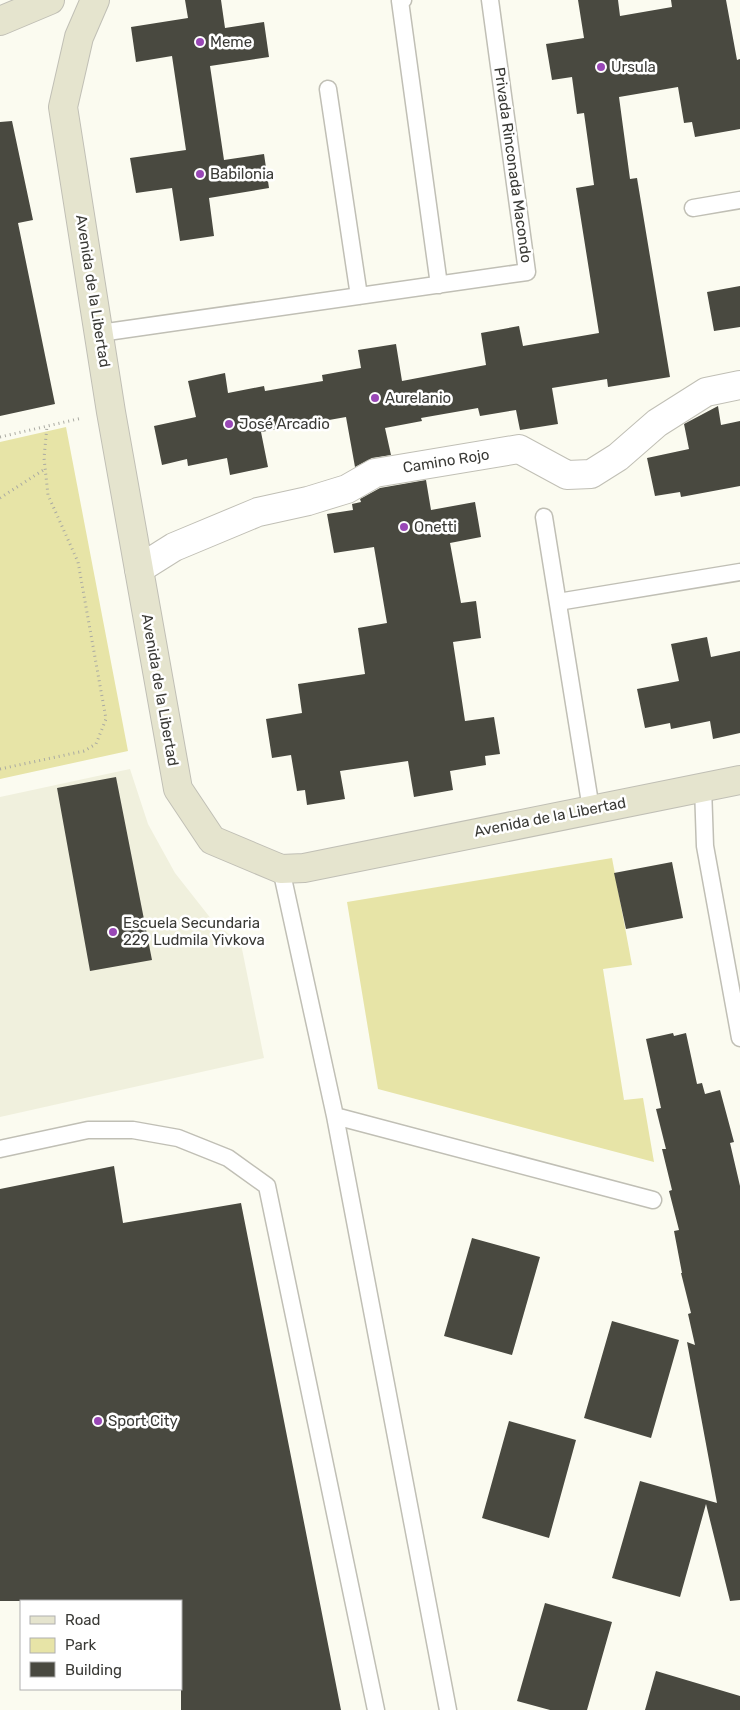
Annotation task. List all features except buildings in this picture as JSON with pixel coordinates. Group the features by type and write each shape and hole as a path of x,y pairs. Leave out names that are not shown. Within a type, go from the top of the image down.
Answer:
{"street":[{"path":"0,21 50,0"},
{"name":"Avenida de la Libertad","path":"95,0 79,37 63,107 111,412 178,789 212,840 281,869 304,868 591,808 740,780"},
{"name":"Camino Rojo","path":"139,569 174,547 258,512 308,501 347,489 376,473 519,449 567,475 591,474 618,457 657,424 706,392 740,385"}],"lane":[{"path":"403,0 400,0 439,284"},
{"name":"Privada Rinconada Macondo","path":"100,333 528,272 490,0"},
{"path":"328,89 359,296"},
{"path":"693,208 740,200"},
{"path":"544,517 591,808"},
{"path":"558,602 740,572"},
{"path":"703,787 705,846 740,1038"},
{"path":"281,869 335,1116 448,1710"},
{"path":"335,1116 653,1200"},
{"path":"0,1149 88,1130 133,1130 178,1138 228,1158 267,1186 376,1710"}],"path":[{"path":"0,437 111,412"},
{"path":"0,769 84,751 96,744 106,719 78,562 48,495 45,469 47,426"},
{"path":"0,498 45,469"}],"shaded area":[{"name":"Escuela Secundaria 229 Ludmila Yivkova","path":"130,769 148,824 175,873 212,920 241,944 264,1058 0,1117 0,797"}],"green space":[{"path":"66,427 128,751 0,779 0,442"},
{"path":"612,858 632,965 603,969 624,1100 643,1098 654,1162 378,1089 347,902"}],"place":[{"name":"Meme","path":"200,42"},
{"name":"Ursula","path":"601,67"},
{"name":"Babilonia","path":"200,174"},
{"name":"Aurelanio","path":"375,398"},
{"name":"José Arcadio","path":"229,424"},
{"name":"Onetti","path":"404,527"},
{"name":"Escuela Secundaria 229 Ludmila Yivkova","path":"113,932"},
{"name":"Sport City","path":"98,1421"}]}
